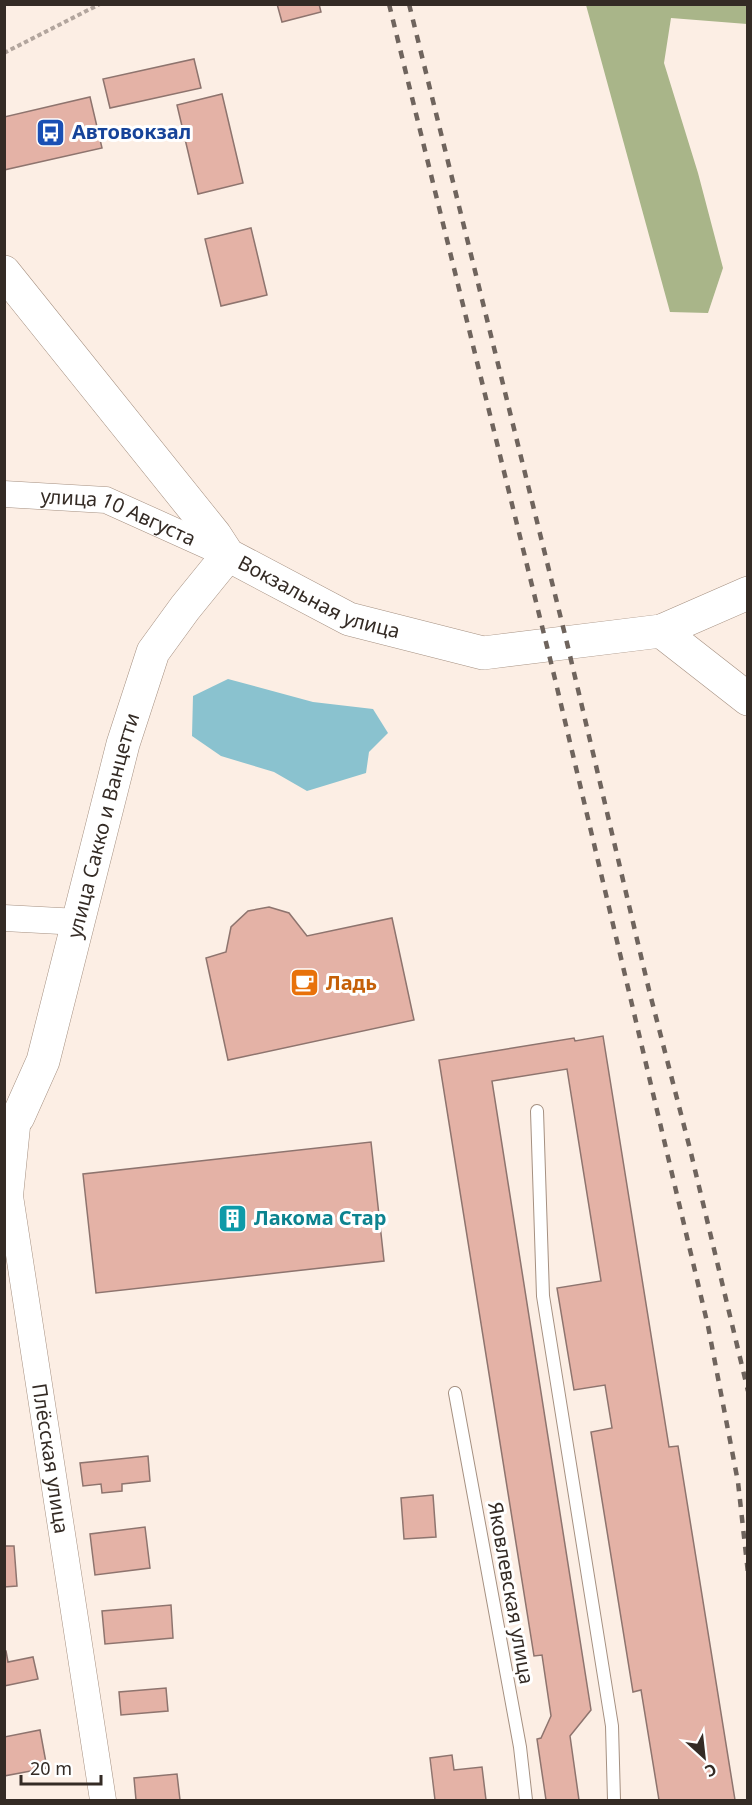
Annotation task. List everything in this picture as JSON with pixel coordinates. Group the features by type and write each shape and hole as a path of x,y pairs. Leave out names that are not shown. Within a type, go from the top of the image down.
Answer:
{"main road":[{"name":"Вокзальная улица","path":"4,272 215,535 228,555 349,619 483,652 661,631 747,593"},
{"name":"улица Сакко и Ванцетти","path":"11,1120 43,1061 123,744 153,652 228,555"},
{"path":"661,631 747,699"}],"street":[{"name":"улица 10 Августа","path":"4,494 106,500 228,555"},
{"path":"4,918 78,922"},
{"name":"Плёсская улица","path":"11,1120 10,1196 103,1800"}],"lane":[{"path":"537,1111 543,1296 612,1726 614,1800"},
{"name":"Яковлевская улица","path":"455,1393 520,1747 526,1800"}],"path":[{"path":"4,53 100,4"}],"green space":[{"path":"586,5 747,5 747,24 671,18 664,63 698,173 723,268 708,313 670,312"}],"water":[{"path":"228,679 313,702 373,709 388,733 369,752 366,773 307,791 274,772 221,756 192,736 193,696"}],"building":[{"path":"277,4 319,4 321,12 282,22"},
{"path":"194,59 201,88 110,108 103,79"},
{"path":"222,94 243,183 198,194 177,105"},
{"name":"Автовокзал","path":"90,97 102,148 4,170 4,117"},
{"path":"251,228 267,295 221,306 205,239"},
{"path":"269,907 289,913 307,936 392,918 414,1020 228,1060 206,958 226,952 231,927 248,911"},
{"path":"603,1036 669,1447 678,1446 735,1800 659,1800 641,1690 633,1692 591,1432 612,1428 605,1385 574,1390 557,1288 601,1281 567,1069 492,1081 591,1710 570,1736 579,1800 546,1800 537,1739 541,1738 551,1716 542,1655 534,1656 439,1060 574,1038 575,1041"},
{"name":"Лакома Стар","path":"371,1142 384,1261 96,1293 83,1174"},
{"path":"148,1456 150,1481 122,1484 122,1491 102,1493 101,1484 83,1486 80,1463"},
{"path":"433,1495 436,1537 404,1539 401,1498"},
{"path":"145,1527 150,1568 95,1575 90,1534"},
{"path":"4,1546 14,1546 17,1586 4,1587"},
{"path":"171,1605 173,1638 105,1644 102,1611"},
{"path":"4,1651 6,1651 8,1662 33,1657 38,1679 4,1686"},
{"path":"166,1688 168,1711 121,1715 119,1692"},
{"path":"40,1730 47,1768 4,1776 4,1737"},
{"path":"452,1755 454,1770 482,1767 486,1800 435,1800 430,1758"},
{"path":"177,1774 180,1800 136,1800 134,1778"}],"railway":[{"path":"389,4 555,679 708,1326 738,1482 748,1573"},
{"path":"409,4 748,1391"}],"place":[{"name":"Автовокзал","path":"51,132"},
{"name":"Ладь","path":"305,983"},
{"name":"Лакома Стар","path":"233,1218"}]}
